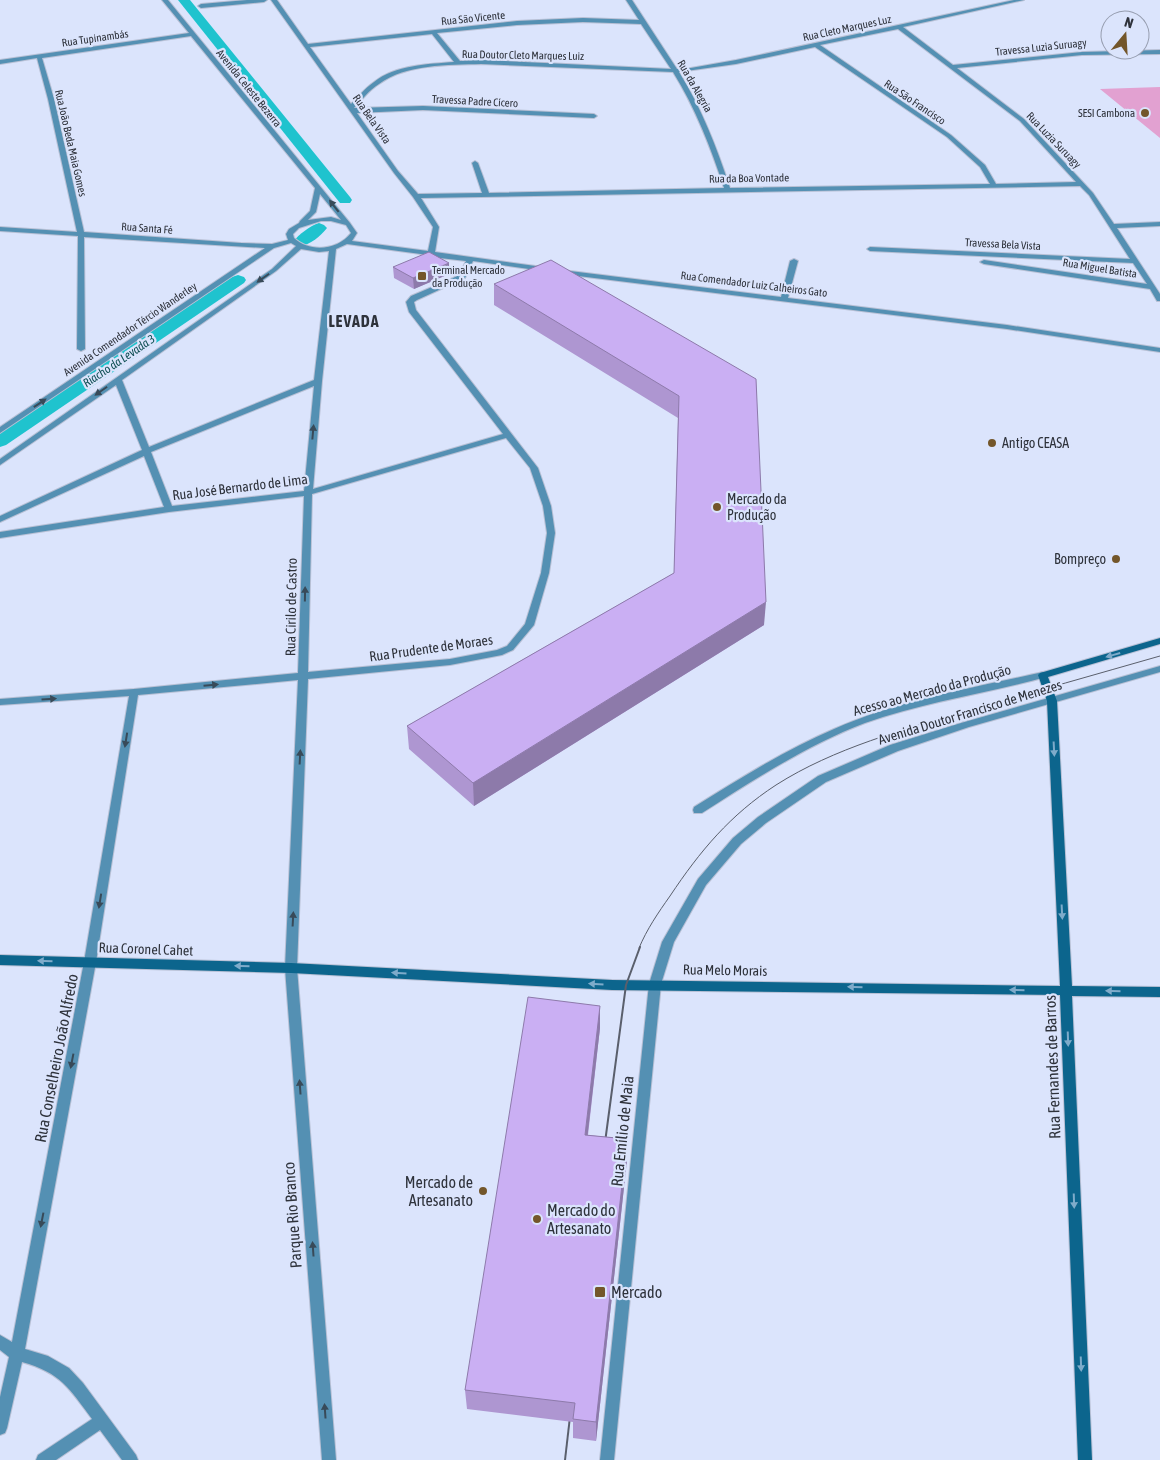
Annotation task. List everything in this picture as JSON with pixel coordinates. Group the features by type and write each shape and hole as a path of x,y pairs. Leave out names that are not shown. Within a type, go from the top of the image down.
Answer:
{"street":[{"name":"Avenida Celeste Bezerra","path":"165,0 348,224"},
{"path":"201,6 264,0"},
{"name":"Rua Bela Vista","path":"274,0 396,172 416,196 436,227 431,255"},
{"name":"Rua da Alegria","path":"629,0 641,22 676,71 704,122 728,189"},
{"name":"Rua Cleto Marques Luz","path":"676,71 736,62 1021,0"},
{"name":"Rua São Vicente","path":"308,46 554,21 641,22"},
{"name":"Rua Luzia Suruagy","path":"899,27 1022,120 1082,184 1160,299"},
{"path":"433,32 458,63"},
{"name":"Rua Tupinambás","path":"0,62 192,34"},
{"name":"Rua São Francisco","path":"816,45 949,136 983,166 994,185"},
{"name":"Travessa Luzia Suruagy","path":"954,67 1056,54 1108,51 1160,52"},
{"name":"Rua João Beda Maia Gomes","path":"38,57 52,99 81,234 81,349"},
{"name":"Rua Doutor Cleto Marques Luiz","path":"353,109 377,82 386,77 413,70 458,63 583,66 676,71"},
{"name":"Travessa Padre Cícero","path":"353,109 423,108 594,116"},
{"path":"475,164 486,194"},
{"name":"Rua da Boa Vontade","path":"416,196 1082,184"},
{"path":"0,462 274,270 296,244 290,237 290,232 313,212 318,189"},
{"path":"301,224 310,220 331,219 348,224 353,228 354,233 346,242"},
{"path":"1112,226 1160,224"},
{"name":"Rua Santa Fé","path":"0,229 241,245 272,246 296,244 316,249 333,247 346,242"},
{"path":"346,242 548,270"},
{"name":"Avenida Comendador Tércio Wanderley","path":"0,431 272,246"},
{"name":"Rua Cirilo de Castro","path":"291,968 304,677 308,493 333,247"},
{"name":"Travessa Bela Vista","path":"870,249 1135,261"},
{"name":"Rua Prudente de Moraes","path":"0,702 304,677 450,662 499,653 510,648 529,625 545,573 551,532 547,506 534,468 411,308 410,302 414,298 462,276 470,260"},
{"path":"784,299 794,262"},
{"name":"Rua Miguel Batista","path":"984,262 1152,288"},
{"name":"Rua Comendador Luiz Calheiros Gato","path":"558,271 1007,327 1160,350"},
{"path":"118,380 169,509"},
{"path":"0,519 145,452 318,381"},
{"name":"Rua José Bernardo de Lima","path":"0,535 169,509 308,493 507,435"},
{"path":"1043,675 1160,642"},
{"name":"Avenida Doutor Francisco de Menezes","path":"655,984 668,942 702,882 738,841 762,820 822,779 894,748 1160,669"},
{"name":"Rua Fernandes de Barros","path":"1043,675 1052,700 1085,1460"},
{"name":"Acesso ao Mercado da Produção","path":"698,810 781,760 837,731 910,707 1043,675"},
{"name":"Rua Conselheiro João Alfredo","path":"0,1428 17,1354 90,962 134,692"},
{"name":"Rua Coronel Cahet","path":"0,960 291,968"},
{"name":"Rua Melo Morais","path":"291,968 612,985 655,984 1160,992"},
{"name":"Parque Rio Branco","path":"291,968 329,1460"},
{"name":"Rua Emílio de Maia","path":"606,1460 655,984"},
{"path":"0,1342 17,1354 43,1361 64,1373 78,1388 131,1460"},
{"path":"43,1460 101,1421"}],"shaded area":[{"name":"SESI Cambona","path":"1160,87 1160,138 1100,89"}],"building":[{"path":"429,252 449,263 413,278 393,267"},
{"name":"Mercado da Produção","path":"551,260 756,379 766,602 473,783 407,726 674,573 679,396 494,284"},
{"name":"Mercado do Artesanato","path":"528,997 600,1006 585,1135 627,1139 596,1422 573,1419 575,1403 465,1390"}],"waterway":[{"name":"Riacho da Levada 3","path":"184,0 345,200"},
{"name":"Riacho da Levada 3","path":"301,242 319,228"},
{"name":"Riacho da Levada 3","path":"0,441 238,280"}],"tram line":[{"path":"639,948 666,902 693,864 717,835 730,821 759,797 798,772 846,750 895,732 1160,656"},
{"path":"604,1150 626,985 640,947"},
{"path":"565,1460 571,1408"}],"place":[{"name":"SESI Cambona","path":"1145,113"},
{"name":"Terminal Mercado da Produção","path":"422,276"},
{"name":"Antigo CEASA","path":"992,443"},
{"name":"Mercado da Produção","path":"717,507"},
{"name":"Bompreço","path":"1116,559"},
{"name":"Mercado de Artesanato","path":"483,1191"},
{"name":"Mercado do Artesanato","path":"537,1219"},
{"name":"Mercado","path":"600,1292"}],"district":[{"name":"LEVADA","path":"354,321"}]}
